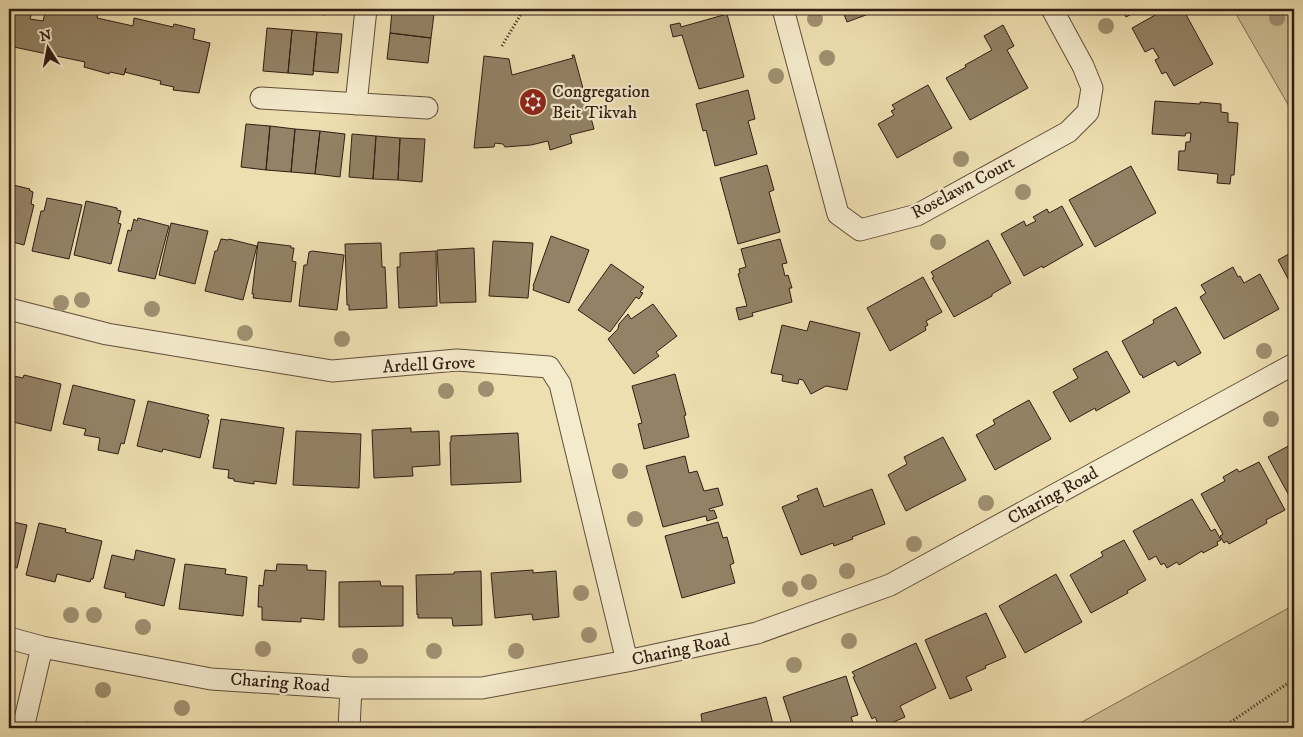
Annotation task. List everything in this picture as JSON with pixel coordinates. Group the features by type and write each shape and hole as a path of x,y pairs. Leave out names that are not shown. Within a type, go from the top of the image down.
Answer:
{"street":[{"path":"356,104 366,9"},
{"name":"Roselawn Court","path":"784,9 838,214 860,230 917,215 1068,132 1088,112 1092,88 1083,66 1052,9"},
{"path":"261,98 427,108"},
{"name":"Ardell Grove","path":"9,309 107,334 332,371 457,360 549,367 560,384 627,661"},
{"name":"Charing Road","path":"9,638 210,679 351,688 482,688 627,661 757,633 890,585 1294,364"},
{"path":"24,728 42,646"},
{"path":"349,728 351,688"}],"path":[{"path":"502,46 524,9"},
{"path":"1222,728 1294,679"}],"shaded area":[{"path":"1233,9 1294,9 1294,115"},
{"path":"1294,605 1294,728 1071,728"}],"building":[{"path":"9,9 33,9 30,19 43,21 46,9 99,9 97,18 133,26 134,18 173,27 174,24 195,29 193,39 210,43 199,93 173,90 174,87 160,84 161,81 125,72 126,68 124,75 110,72 109,74 84,67 85,62 9,46"},
{"path":"294,9 327,9 325,15"},
{"path":"431,9 431,14 392,10"},
{"path":"842,9 882,9 847,22"},
{"path":"1122,9 1141,9 1126,17"},
{"path":"1166,9 1183,9 1213,64 1174,86 1166,72 1162,74 1155,60 1159,58 1153,48 1145,52 1132,28"},
{"path":"392,10 434,14 431,38 390,33"},
{"path":"727,14 744,77 699,89 682,35 673,37 670,25 680,23 681,27"},
{"path":"1003,25 1014,46 1007,50 1028,88 970,120 946,78 992,50 984,36"},
{"path":"267,28 292,30 288,73 263,71"},
{"path":"292,30 317,32 313,75 288,73"},
{"path":"317,32 342,34 338,73 313,71"},
{"path":"390,33 431,38 428,63 387,59"},
{"name":"Congregation Beit Tikvah","path":"572,55 574,55 594,129 570,135 572,143 550,150 548,141 531,145 505,147 503,144 495,143 494,147 474,148 484,56 509,59 512,75 573,58"},
{"path":"928,85 952,128 897,158 878,124 894,115 891,111 895,109 892,105"},
{"path":"748,90 755,119 748,121 757,154 715,166 706,130 703,131 696,104"},
{"path":"1155,101 1221,104 1221,112 1228,113 1228,122 1238,123 1234,175 1231,175 1230,184 1217,183 1218,174 1178,170 1179,151 1185,151 1186,142 1190,142 1191,133 1186,133 1185,136 1152,134"},
{"path":"246,124 270,126 266,170 241,167"},
{"path":"270,126 295,129 291,172 266,170"},
{"path":"295,129 320,131 315,174 291,172"},
{"path":"320,131 345,134 340,177 315,174"},
{"path":"352,134 376,136 373,179 349,177"},
{"path":"376,136 400,138 398,180 373,179"},
{"path":"400,138 425,139 422,182 398,180"},
{"path":"767,165 774,190 769,192 780,232 738,244 720,178"},
{"path":"1131,166 1156,213 1095,247 1069,200"},
{"path":"9,184 30,189 33,192 31,204 34,205 24,245 9,241"},
{"path":"47,198 82,205 69,259 32,251 41,211 44,211"},
{"path":"86,201 117,208 117,210 121,211 118,223 121,224 111,264 74,255"},
{"path":"1062,206 1083,245 1043,268 1042,266 1024,276 1001,234 1024,221 1026,226 1036,221 1033,217 1047,209 1049,213"},
{"path":"138,218 169,226 155,279 118,271 128,230 131,231 134,219 137,221"},
{"path":"171,223 208,231 195,284 159,275"},
{"path":"551,236 589,250 569,303 533,290"},
{"path":"221,239 229,239 257,246 243,300 205,291 215,251 217,251"},
{"path":"780,239 787,263 782,264 785,276 788,275 792,288 789,288 792,302 752,313 753,316 739,320 736,308 747,306 738,274 740,273 739,269 746,267 741,249"},
{"path":"988,240 1011,283 954,317 932,278 934,277 931,272"},
{"path":"493,241 533,243 528,298 489,296"},
{"path":"258,242 294,248 292,261 296,262 291,302 253,298"},
{"path":"381,243 382,267 385,267 387,308 349,310 349,305 347,305 345,244"},
{"path":"474,248 476,302 440,303 437,250"},
{"path":"436,251 437,306 399,308 397,267 400,267 400,253"},
{"path":"1294,251 1294,290 1278,260"},
{"path":"309,252 344,255 337,310 299,306 304,265 307,265"},
{"path":"611,264 644,287 640,292 643,293 639,299 636,297 610,332 578,310"},
{"path":"1233,267 1238,277 1240,276 1244,283 1260,274 1279,309 1224,339 1200,297 1206,293 1201,285"},
{"path":"923,277 942,312 926,321 928,325 925,327 926,330 890,351 867,308"},
{"path":"653,304 677,336 656,352 659,356 634,374 608,339 618,329 619,324 628,314 631,319"},
{"path":"1176,307 1201,353 1178,366 1175,361 1143,378 1122,341 1154,323 1153,320"},
{"path":"810,321 860,333 847,390 826,386 811,394 803,380 799,379 798,384 782,381 783,375 771,373 782,325 807,331"},
{"path":"1107,351 1130,392 1096,411 1095,408 1070,422 1053,392 1078,378 1073,369"},
{"path":"675,374 686,415 684,416 689,437 644,449 638,424 642,423 632,386"},
{"path":"9,375 23,378 24,375 61,384 51,431 13,422 15,412 9,411"},
{"path":"73,385 135,400 124,444 121,443 118,454 98,450 100,438 84,435 86,429 63,424"},
{"path":"1029,400 1051,439 995,470 976,435 995,424 993,420"},
{"path":"148,401 209,415 200,458 163,449 162,452 137,446"},
{"path":"221,419 284,428 276,484 254,481 254,484 234,481 234,479 228,478 229,470 213,468"},
{"path":"411,428 411,432 439,431 440,465 412,467 413,476 374,478 372,430"},
{"path":"296,431 361,434 359,488 293,485"},
{"path":"518,433 521,482 451,485 451,436"},
{"path":"943,437 966,480 906,511 888,475 907,464 904,457"},
{"path":"1294,443 1294,499 1292,501 1268,457"},
{"path":"685,456 689,473 697,471 704,491 718,488 723,505 709,509 710,511 714,510 717,518 707,521 706,516 663,527 646,466"},
{"path":"1259,462 1285,510 1266,520 1267,523 1229,544 1227,541 1224,543 1220,536 1223,534 1201,494 1225,481 1223,477 1237,469 1239,472"},
{"path":"817,488 824,507 872,489 885,524 852,537 853,539 834,546 833,543 801,555 782,507 799,500 797,496"},
{"path":"1192,499 1211,531 1215,529 1221,540 1217,542 1218,545 1203,553 1202,551 1179,565 1177,562 1167,568 1164,563 1161,565 1156,556 1149,560 1133,531"},
{"path":"9,521 27,525 17,568 9,567"},
{"path":"718,522 723,538 727,537 734,563 730,565 735,583 682,598 665,536"},
{"path":"39,523 66,529 65,532 102,541 93,579 90,582 57,574 55,582 26,575"},
{"path":"1124,540 1146,580 1127,591 1128,593 1091,613 1070,575 1103,556 1101,552"},
{"path":"136,550 175,559 164,606 125,597 126,593 104,588 112,555 134,560"},
{"path":"185,564 226,569 225,574 247,577 243,616 179,609"},
{"path":"277,564 307,565 307,570 326,571 324,620 301,618 301,622 262,620 262,607 258,607 259,585 263,586 265,570 276,571"},
{"path":"533,570 533,573 556,571 559,617 533,620 532,614 495,618 491,573"},
{"path":"481,571 482,625 453,626 452,618 418,618 416,575"},
{"path":"1056,574 1082,622 1025,653 999,606"},
{"path":"380,581 381,586 403,586 403,626 339,627 339,582"},
{"path":"986,613 1006,657 966,677 972,690 950,699 925,640"},
{"path":"916,643 936,688 900,706 905,717 880,728 875,717 872,719 852,672"},
{"path":"846,676 858,715 851,717 855,728 793,728 783,697"},
{"path":"766,697 774,728 703,728 701,714"},
{"path":"87,722 115,728 85,728"}],"place":[{"name":"Congregation Beit Tikvah","path":"533,102"}]}
